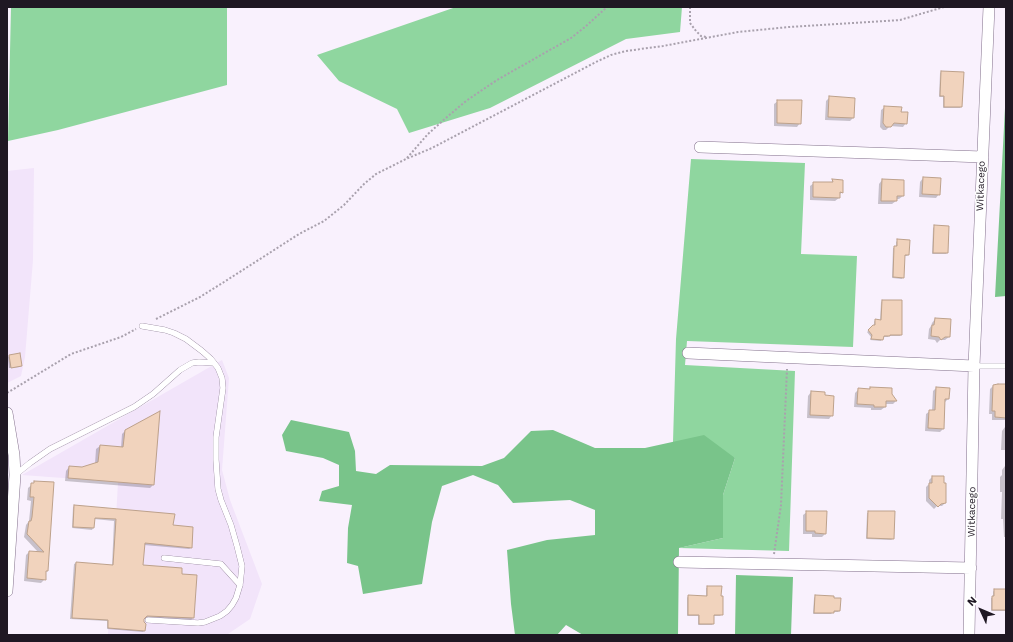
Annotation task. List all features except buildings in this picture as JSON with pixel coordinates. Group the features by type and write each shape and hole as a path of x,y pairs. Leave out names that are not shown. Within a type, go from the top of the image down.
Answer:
{"street":[{"name":"Witkacego","path":"969,635 974,366 982,157 990,7"},
{"path":"700,147 982,157"},
{"path":"688,353 974,366"},
{"path":"7,412 14,455 15,475 7,591"},
{"path":"680,562 971,568"}],"lane":[{"path":"142,326 165,330 180,336 194,344 211,359 218,368 222,378 223,388 216,437 218,489 238,546 242,566 240,585 236,598 227,611 214,620 198,623 148,620"},
{"path":"15,475 50,449 134,407 153,394 180,370 192,363 214,363"},
{"path":"974,366 1006,366"},
{"path":"164,558 221,564 240,585"}],"path":[{"path":"406,159 428,134 466,101 497,80 571,38 607,7"},
{"path":"690,7 690,23 701,36 707,38"},
{"path":"7,393 71,354 121,337 200,297 299,234 324,221 344,205 376,174 432,148 611,55 626,50 663,46 738,32 789,27 900,20 944,7"},
{"path":"773,564 781,505 787,357"}],"shaded area":[{"path":"34,168 33,260 25,357 21,376 7,383 7,171"},
{"path":"222,360 229,378 222,470 230,500 262,584 250,619 228,634 224,635 108,634 118,482 22,475"}],"green space":[{"path":"11,7 227,7 227,85 58,130 8,141"},
{"path":"456,7 682,7 680,32 626,39 490,108 409,133 397,109 339,81 317,55"},
{"path":"1006,89 1006,296 995,297"},
{"path":"691,159 805,163 801,254 857,256 853,347 687,341 685,365 795,371 789,551 679,548 723,538 723,495 735,458 673,442 676,339"},
{"path":"291,420 349,432 355,451 356,471 376,474 390,465 482,466 504,458 531,431 553,430 595,448 645,448 704,435 735,458 723,495 723,538 679,548 678,635 583,635 566,625 557,635 515,635 507,550 547,540 595,535 595,510 570,500 513,503 498,485 473,475 442,486 432,522 422,584 363,594 358,566 347,563 348,528 352,505 319,501 322,491 339,486 339,465 323,458 286,451 282,435"},
{"path":"736,575 793,577 791,635 735,635"}]}
